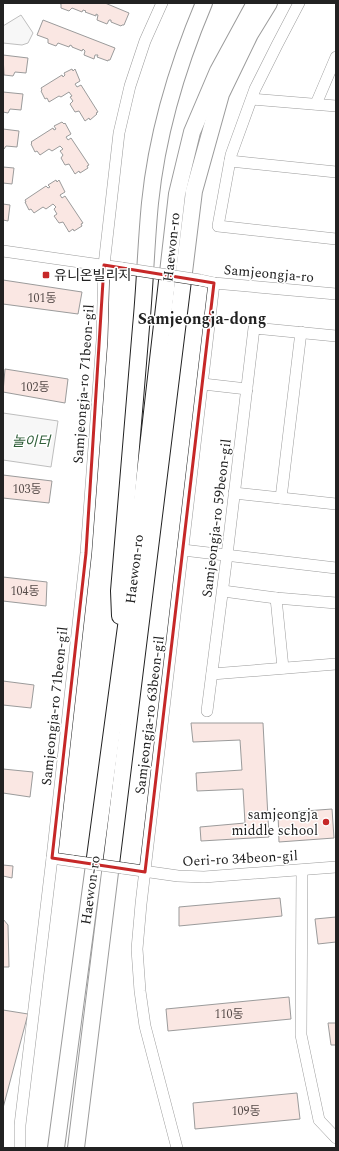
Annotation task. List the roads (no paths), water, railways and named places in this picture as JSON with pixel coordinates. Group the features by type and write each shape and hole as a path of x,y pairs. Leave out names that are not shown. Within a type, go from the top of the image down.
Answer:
{"highway":[{"path":"121,661 119,591 150,204 162,132 172,91 182,59 204,3"},
{"name":"Haewon-ro","path":"56,1148 136,552 177,194 192,132 218,71 255,3"},
{"name":"Haewon-ro","path":"76,1148 194,191 221,94 250,34 269,3"}],"street":[{"name":"Samjeongja-ro 71beon-gil","path":"20,1148 20,1125 86,553 102,340 104,266 119,132 130,86 145,41 162,3"},
{"path":"299,3 277,45 252,99 231,154 218,226 336,239"},
{"path":"316,104 336,57"},
{"path":"252,99 336,106"},
{"path":"230,161 336,172"},
{"path":"3,251 104,266"},
{"name":"Samjeongja-ro","path":"104,266 214,283 336,294"},
{"name":"Samjeongja-ro 63beon-gil","path":"177,1148 145,1026 140,991 137,949 214,283"},
{"name":"Samjeongja-ro 59beon-gil","path":"207,711 223,591 254,328 301,332"},
{"path":"281,498 301,332 336,336"},
{"path":"203,384 246,389"},
{"path":"234,493 336,504"},
{"path":"183,550 336,568"},
{"path":"223,591 276,598 336,603"},
{"path":"276,598 283,668"},
{"path":"212,674 336,664"},
{"name":"Oeri-ro 34beon-gil","path":"52,858 145,872 204,877 336,867"},
{"path":"302,870 301,1035 319,1120 336,1138"}],"place":[{"name":"유니온빌리지","path":"46,275"},
{"name":"samjeongja middle school","path":"326,822"}],"district":[{"name":"Samjeongja-dong","path":"202,318"}],"park label":[{"name":"놀이터","path":"31,441"}]}
